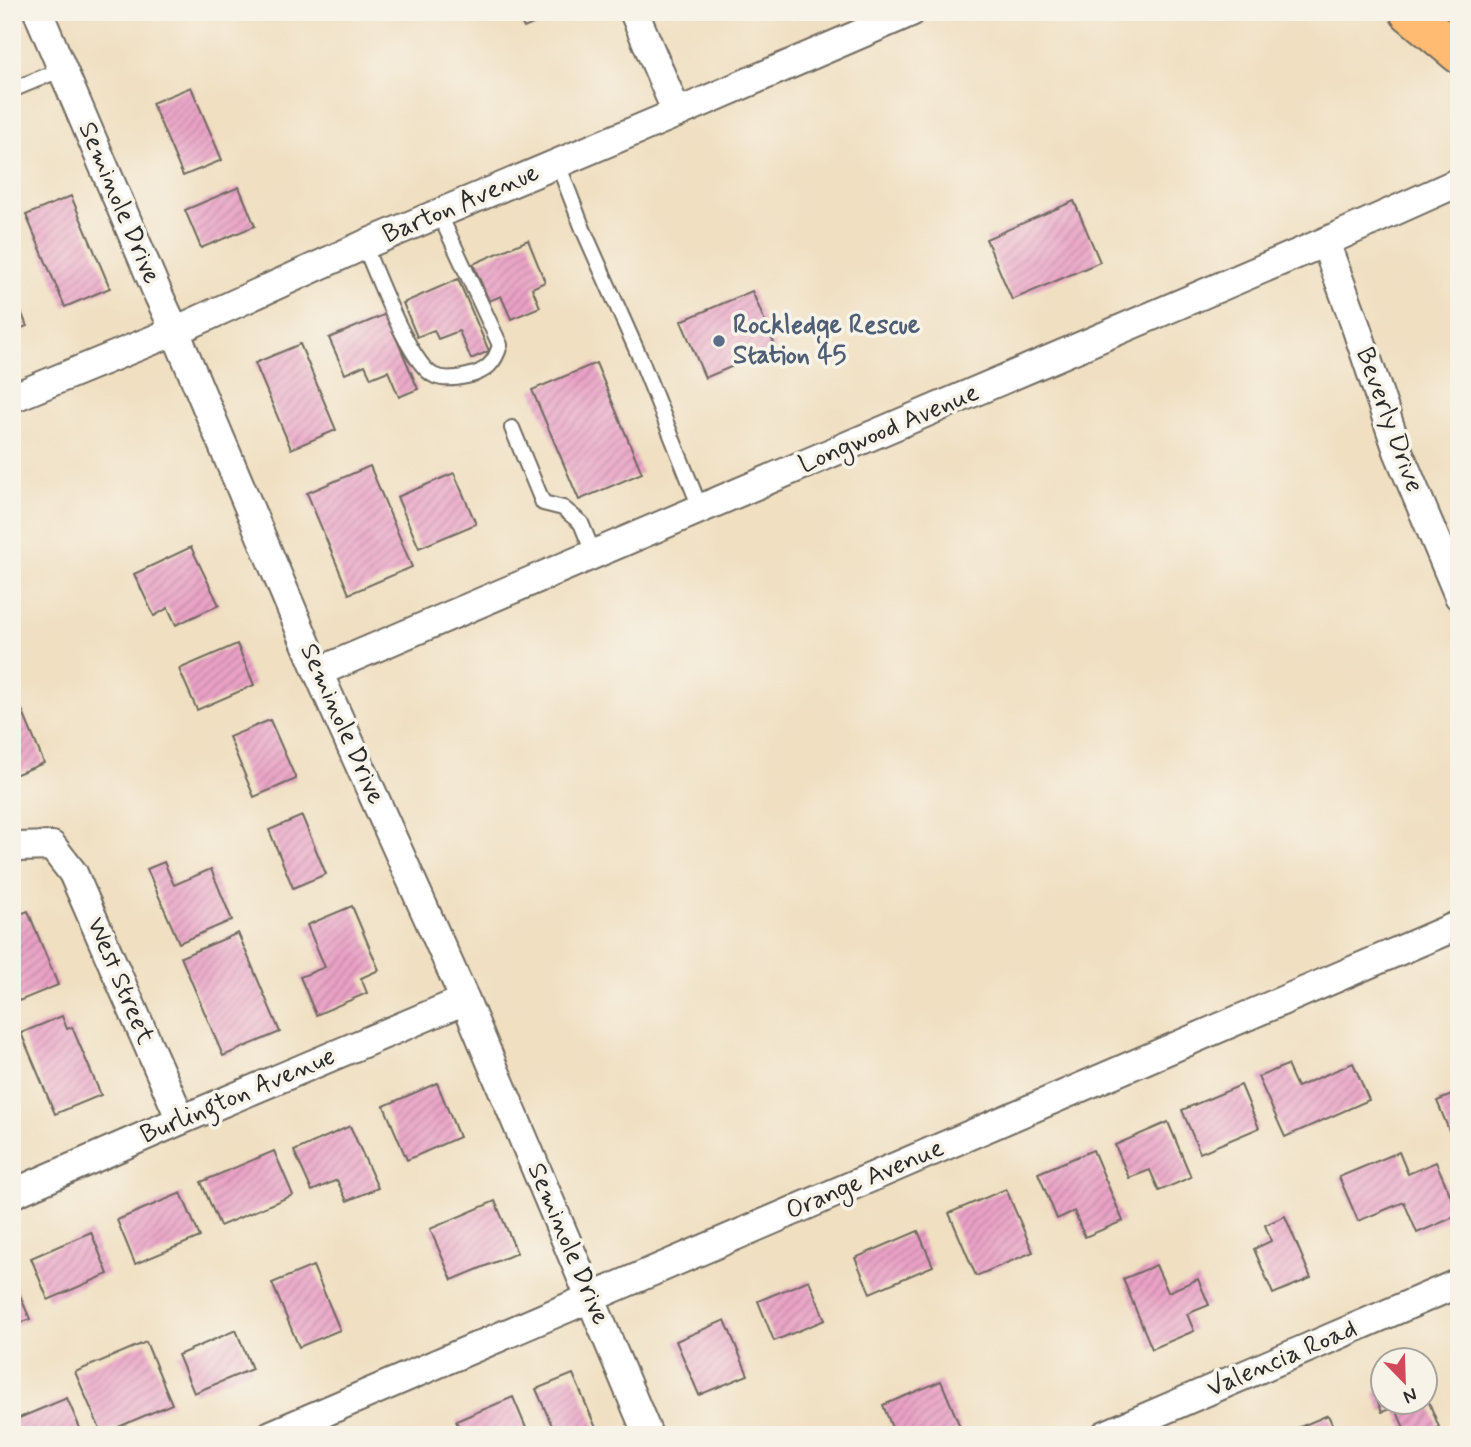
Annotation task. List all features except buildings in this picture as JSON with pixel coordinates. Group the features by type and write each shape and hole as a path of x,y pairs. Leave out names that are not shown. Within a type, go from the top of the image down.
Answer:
{"main road":[{"path":"1409,12 1459,54"}],"street":[{"name":"Seminole Drive","path":"38,12 318,672 465,1000 649,1435"},
{"path":"634,12 677,113"},
{"name":"Barton Avenue","path":"12,398 175,331 364,245 911,12"},
{"name":"Longwood Avenue","path":"318,672 1325,242 1459,182"},
{"name":"Beverly Drive","path":"1325,242 1398,451 1459,596"},
{"name":"West Street","path":"12,850 18,847 52,846 73,873 180,1120"},
{"name":"Orange Avenue","path":"271,1435 1459,925"},
{"name":"Burlington Avenue","path":"12,1194 465,1000"},
{"name":"Valencia Road","path":"1105,1435 1459,1283"}],"lane":[{"path":"12,90 62,69"},
{"path":"558,163 583,229 641,360 701,509"},
{"path":"364,245 408,346 425,370 436,377 458,378 477,374 489,367 497,357 500,345 439,213"},
{"path":"512,428 543,503 563,508 581,523 594,555"}],"place":[{"name":"Rockledge Rescue Station 45","path":"719,341"}]}
